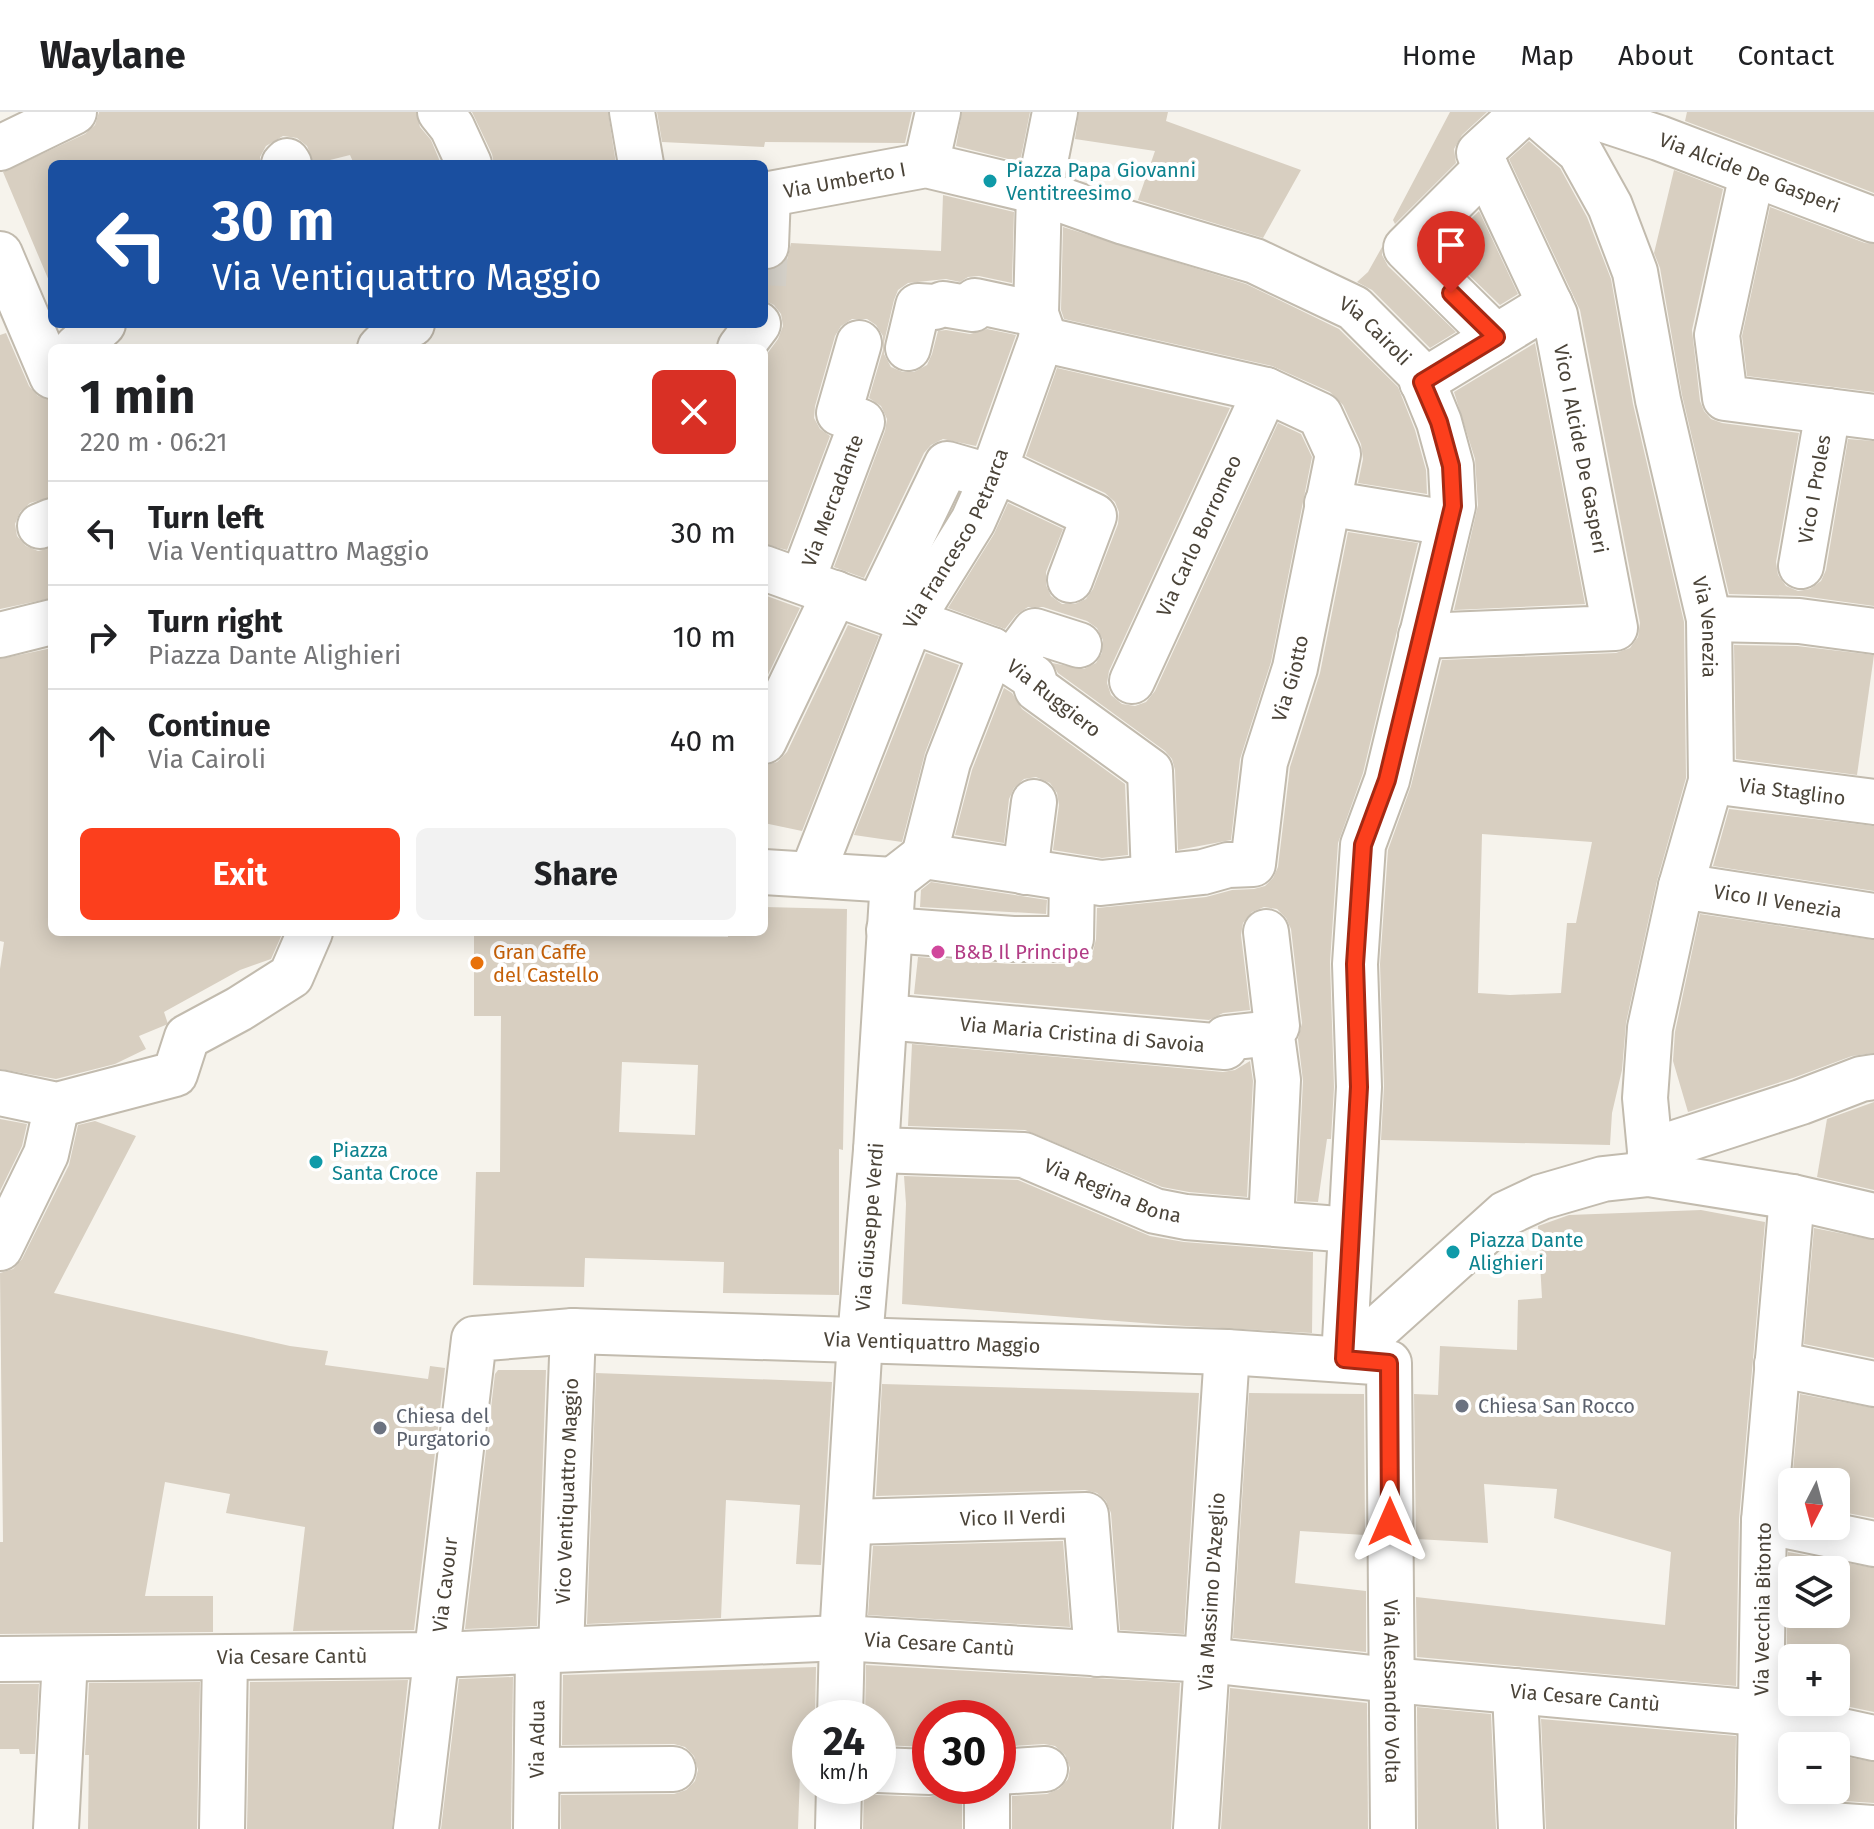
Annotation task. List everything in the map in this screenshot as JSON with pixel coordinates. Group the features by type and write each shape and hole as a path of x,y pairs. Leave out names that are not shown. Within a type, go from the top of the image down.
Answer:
{"street":[{"path":"0,148 74,112"},
{"path":"440,112 452,127 467,160"},
{"path":"632,112 640,160"},
{"path":"938,112 926,165 1039,192"},
{"name":"Via Francesco Petrarca","path":"812,874 895,613 973,521 993,473 1041,392 1039,192 1055,112"},
{"path":"1496,337 1406,248 1486,168 1479,153 1524,112"},
{"name":"Via Venezia","path":"1534,112 1580,152 1610,206 1635,272 1658,400 1709,619 1711,781 1681,886 1650,1028 1645,1098 1650,1162"},
{"name":"Via Alcide De Gasperi","path":"1582,113 1659,138 1874,220"},
{"name":"Via Umberto I","path":"768,194 926,165"},
{"name":"Vico I Alcide De Gasperi","path":"1421,636 1615,628 1555,315 1486,168"},
{"path":"1752,174 1717,335 1725,398 1874,417"},
{"name":"Via Cairoli","path":"1039,192 1124,222 1255,261 1354,308 1419,373 1439,422 1451,466 1453,506 1387,780 1363,845 1355,964 1359,1087 1351,1230"},
{"path":"0,254 11,310 48,354"},
{"path":"908,348 918,306 943,304 973,309 975,301 1038,326"},
{"path":"1422,382 1550,304"},
{"name":"Via Giotto","path":"768,872 812,874 908,868 1025,872 1101,883 1253,864 1265,762 1295,668 1338,454 1320,415 1266,390 1038,326"},
{"path":"82,344 99,328"},
{"path":"384,344 402,328"},
{"name":"Via Mercadante","path":"800,581 862,422 839,413 859,343"},
{"name":"Via Carlo Borromeo","path":"1132,681 1266,390"},
{"name":"Vico I Proles","path":"1801,566 1828,411"},
{"path":"993,473 1094,516 1070,580"},
{"path":"1327,503 1448,523"},
{"path":"768,723 800,581"},
{"name":"Via Ruggiero","path":"800,581 895,613 1002,657 1033,677 1037,689 1150,771 1154,876"},
{"path":"1709,619 1799,621 1874,631"},
{"path":"0,635 48,623"},
{"path":"1002,657 1035,631 1079,645"},
{"name":"Via Giuseppe Verdi","path":"840,1700 860,1339 876,1150 889,930 908,868 948,762 1002,657"},
{"name":"Via Staglino","path":"1711,781 1872,790"},
{"path":"1025,872 1034,802"},
{"path":"889,930 1013,939 1071,939 1072,879"},
{"name":"Vico II Venezia","path":"1681,886 1874,916"},
{"path":"1266,932 1277,1026 1271,1029 1278,1080 1271,1223"},
{"path":"0,1093 57,1105 175,1074 187,1037 291,976 308,936"},
{"name":"Via Maria Cristina di Savoia","path":"885,1017 1225,1047 1226,1038 1272,1033"},
{"path":"1344,1359 1505,1214 1541,1197 1603,1179 1861,1079 1874,1077"},
{"path":"0,1248 46,1154 57,1105"},
{"name":"Via Regina Bona","path":"876,1150 1024,1155 1155,1211 1186,1217 1351,1230"},
{"path":"1650,1162 1874,1216"},
{"name":"Via Vecchia Bitonto","path":"1759,1824 1764,1521 1792,1197"},
{"path":"1344,1359 1351,1230"},
{"name":"Via Ventiquattro Maggio","path":"474,1339 573,1331 1227,1352 1389,1363"},
{"name":"Vico Ventiquattro Maggio","path":"549,1650 573,1331"},
{"name":"Via Cavour","path":"416,1829 474,1339"},
{"name":"Via Massimo D'Azeglio","path":"1196,1829 1227,1352"},
{"name":"Via Alessandro Volta","path":"1389,1363 1393,1829"},
{"path":"1777,1364 1874,1384"},
{"name":"Vico II Verdi","path":"851,1522 1086,1515 1097,1654"},
{"path":"1764,1521 1874,1544"},
{"name":"Via Cesare Cantù","path":"0,1659 437,1655 842,1638 1207,1660 1759,1713 1874,1738"},
{"name":"Via Adua","path":"536,1829 537,1770 549,1650"},
{"path":"222,1829 225,1658"},
{"path":"56,1829 65,1659"},
{"path":"1515,1691 1521,1829"},
{"path":"537,1770 673,1769"},
{"path":"1016,1771 1045,1769"},
{"path":"838,1829 839,1804"},
{"path":"987,1804 987,1829"},
{"path":"1759,1824 1874,1828"}],"building":[{"path":"99,112 416,112 420,127 431,140 439,160 352,160 350,155 312,160 307,146 297,138 283,136 266,146 260,160 48,160 48,279 3,172 85,134 95,125"},
{"path":"472,112 608,112 615,160 493,160"},
{"path":"657,112 912,112 905,143 765,142 764,147 662,142"},
{"path":"962,112 1030,112 1020,162 956,146"},
{"path":"1079,112 1168,112 1166,121 1301,170 1263,238 1138,200 1155,151 1075,139"},
{"path":"1450,112 1487,112 1462,135 1454,149 1456,163 1395,224 1393,220"},
{"path":"1687,112 1874,112 1874,193 1685,121"},
{"path":"1529,141 1560,168 1587,217 1611,279 1633,404 1684,622 1686,778 1657,881 1626,1023 1610,1145 1381,1140 1384,1086 1380,964 1388,850 1411,786 1442,660 1616,653 1630,648 1638,637 1640,623 1580,310 1509,159","holes":["1482,834 1592,842 1576,923 1567,923 1561,993 1478,993"]},
{"path":"1674,170 1723,189 1692,330 1700,401 1704,411 1711,419 1722,423 1799,433 1776,562 1778,575 1786,586 1798,591 1810,589 1821,581 1826,570 1848,439 1874,441 1874,606 1802,596 1729,594 1682,395 1660,268 1654,253"},
{"path":"943,195 1014,212 1012,283 979,276 960,282 946,279 908,283 898,290 884,342 884,354 891,367 914,372 927,365 938,331 970,334 987,329 1016,335 976,446 943,439 931,445 924,453 864,578 834,567 887,419 881,406 869,398 883,350 883,336 876,325 867,319 852,319 841,326 835,336 815,406 814,418 820,429 830,436 787,550 768,545 768,353 783,326 781,314 768,302 768,270 787,260 791,243 941,251"},
{"path":"1770,207 1874,244 1874,392 1747,376 1742,336"},
{"path":"1479,211 1518,294 1500,305 1441,248"},
{"path":"1063,227 1246,284 1339,329 1398,387 1426,470 1427,494 1358,483 1363,459 1361,444 1343,405 1330,392 1272,366 1064,319 1061,310"},
{"path":"1382,247 1382,255 1388,266 1456,332 1430,348 1372,290 1357,282 1368,272"},
{"path":"6,333 29,386 38,396 48,399 48,498 30,503 20,512 15,524 17,536 26,546 38,551 48,549 48,599 0,609 0,335"},
{"path":"1535,343 1585,604 1454,610 1478,505 1475,459 1454,392"},
{"path":"1057,368 1230,408 1109,671 1107,683 1111,695 1122,704 1135,706 1146,702 1155,691 1278,423 1301,434 1312,457 1271,662 1240,759 1231,840 1178,850 1172,759 1058,673 1052,663 1084,669 1096,663 1102,653 1103,640 1097,628 1087,621 1043,607 1028,607 1016,615 1005,629 948,608 994,534 1008,503 1063,529 1046,572 1046,585 1051,596 1062,604 1075,604 1086,599 1093,589 1118,524 1119,512 1115,502 1105,493 1026,456"},
{"path":"1348,532 1418,543 1363,773 1338,843 1330,962 1334,1087 1331,1139 1327,1139 1318,1202 1297,1201 1303,1081 1298,1039 1302,1023 1291,929 1277,909 1264,907 1252,912 1243,923 1241,935 1250,1010 1223,1013 1209,1020 914,994 918,957 1011,964 1072,964 1084,960 1093,951 1097,908 1254,889 1265,886 1273,878 1278,867 1290,767 1320,673"},
{"path":"768,596 800,608 768,675"},
{"path":"848,625 879,636 802,831 768,824 768,765 777,762 787,752"},
{"path":"1734,645 1797,646 1874,655 1857,775 1736,759"},
{"path":"48,649 48,936 281,936 271,959 240,970 164,1012 168,1024 139,1036 146,1049 115,1064 56,1079 0,1069 0,969 4,942 0,941 0,659"},
{"path":"926,653 959,665 925,753 902,842 854,835"},
{"path":"1004,688 1012,693 1022,709 1125,784 1128,855 1102,858 1053,850 1059,805 1057,793 1050,783 1036,777 1024,779 1014,788 1009,799 1004,843 955,835 972,770"},
{"path":"1729,809 1874,826 1874,891 1713,866"},
{"path":"931,882 1047,900 1046,914 920,907 921,890"},
{"path":"768,907 847,909 843,1150 839,1149 839,1295 723,1293 724,1262 585,1258 584,1287 473,1285 476,1172 500,1172 501,1016 474,1016 474,936 768,936","holes":["622,1062 698,1065 695,1135 619,1132"]},
{"path":"1700,914 1874,940 1874,1053 1852,1056 1688,1112 1673,1061 1675,1032"},
{"path":"912,1044 1223,1072 1235,1070 1250,1061 1253,1081 1247,1197 1162,1187 1025,1130 908,1126"},
{"path":"1874,1102 1874,1190 1817,1177 1827,1119"},
{"path":"0,1119 27,1124 22,1146 0,1191"},
{"path":"95,1121 136,1136 54,1293 290,1346 328,1351 325,1365 428,1379 430,1366 445,1368 414,1630 293,1631 305,1527 226,1513 230,1494 165,1482 145,1596 213,1596 213,1632 0,1634 0,1542 3,1542 0,1273 13,1269 22,1259 69,1165 78,1125"},
{"path":"904,1176 1018,1180 1150,1236 1184,1242 1313,1252 1312,1333 902,1304 906,1204"},
{"path":"1701,1210 1765,1222 1739,1519 1736,1686 1417,1657 1416,1597 1665,1625 1671,1552 1554,1518 1557,1489 1484,1484 1488,1543 1416,1539 1414,1394 1438,1395 1440,1346 1517,1350 1518,1300 1542,1298 1538,1226 1569,1215"},
{"path":"1814,1228 1874,1240 1874,1358 1804,1344"},
{"path":"498,1370 546,1370 537,1626 465,1629 495,1374"},
{"path":"596,1373 832,1382 821,1565 796,1564 800,1505 726,1500 721,1618 587,1624"},
{"path":"882,1384 1199,1393 1184,1634 1120,1630 1111,1513 1106,1501 1097,1493 1085,1490 876,1496"},
{"path":"1249,1393 1364,1394 1365,1535 1300,1531 1295,1583 1366,1591 1366,1652 1233,1638"},
{"path":"1800,1394 1874,1408 1874,1518 1850,1514 1850,1468 1793,1468"},
{"path":"1063,1541 1070,1627 868,1615 873,1546"},
{"path":"1788,1552 1810,1556 1788,1556"},
{"path":"1850,1564 1874,1568 1874,1712 1850,1707 1850,1644 1787,1644 1787,1628 1850,1628"},
{"path":"866,1665 1180,1683 1171,1829 1012,1829 1012,1804 1016,1804 1016,1796 1047,1794 1059,1789 1068,1779 1070,1768 1065,1755 1055,1746 1016,1746 1016,1700 912,1700 912,1746 896,1746 896,1700 865,1700"},
{"path":"816,1667 815,1700 792,1700 792,1804 799,1804 798,1829 561,1829 561,1795 674,1794 686,1790 695,1781 698,1770 694,1756 685,1747 674,1744 562,1745 563,1675"},
{"path":"513,1677 511,1829 441,1829 459,1679"},
{"path":"408,1680 392,1829 247,1829 250,1682"},
{"path":"200,1682 197,1829 88,1829 89,1755 85,1755 89,1683"},
{"path":"0,1684 39,1684 35,1754 20,1754 19,1749 0,1749"},
{"path":"1230,1688 1367,1703 1368,1829 1221,1829"},
{"path":"1417,1707 1491,1714 1496,1829 1418,1829"},
{"path":"1541,1719 1736,1736 1734,1829 1546,1829"},
{"path":"1850,1758 1874,1762 1874,1803 1850,1801"},
{"path":"896,1796 912,1796 912,1804 962,1804 962,1829 863,1829 864,1804 896,1804"}],"place":[{"name":"Piazza Papa Giovanni Ventitreesimo","path":"990,181"},
{"name":"B&B Il Principe","path":"938,952"},
{"name":"Gran Caffe del Castello","path":"477,963"},
{"name":"Piazza Santa Croce","path":"316,1162"},
{"name":"Piazza Dante Alighieri","path":"1453,1252"},
{"name":"Chiesa San Rocco","path":"1462,1406"},
{"name":"Chiesa del Purgatorio","path":"380,1428"}],"route":[{"path":"1390,1522 1389,1363 1344,1359 1359,1087 1355,964 1363,845 1387,780 1453,506 1451,466 1439,422 1422,382 1496,337 1451,293"}]}
